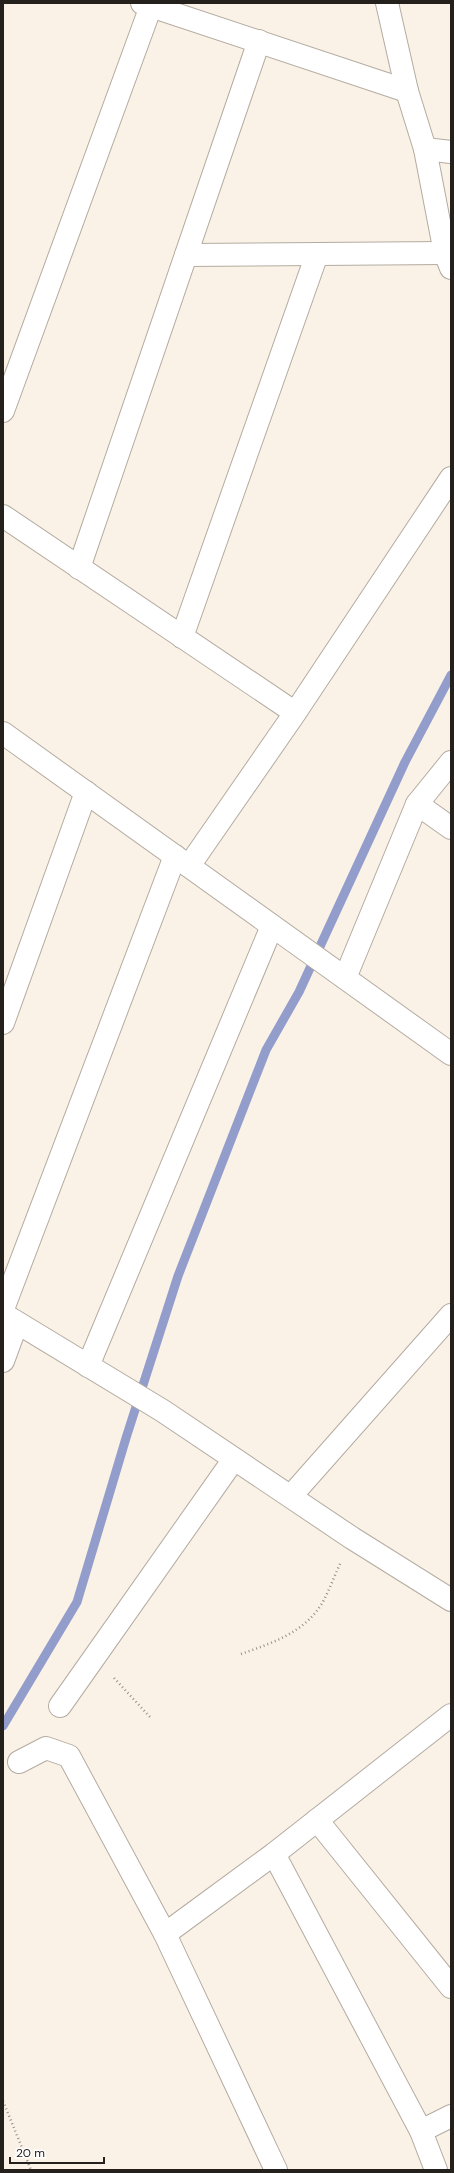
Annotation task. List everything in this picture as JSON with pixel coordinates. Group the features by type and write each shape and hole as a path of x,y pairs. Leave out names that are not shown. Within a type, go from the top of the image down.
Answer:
{"street":[{"path":"186,256 317,254 448,260 425,149 407,91 386,3"},
{"path":"3,411 146,5 407,91"},
{"path":"80,568 259,41"},
{"path":"425,149 451,152"},
{"path":"182,636 317,254"},
{"path":"3,1361 8,1315 182,861 294,712 451,478"},
{"path":"3,516 294,712"},
{"path":"3,733 451,1054"},
{"path":"339,974 417,804 451,762"},
{"path":"3,1023 86,792"},
{"path":"417,804 451,828"},
{"path":"98,1372 279,931"},
{"path":"8,1315 163,1412 352,1538 451,1600"},
{"path":"291,1496 451,1315"},
{"path":"60,1706 96,1658 234,1459"},
{"path":"165,1934 274,1854 451,1715"},
{"path":"19,1762 46,1748 69,1756 165,1934 276,2170"},
{"path":"317,1820 451,1987"},
{"path":"274,1854 421,2131 436,2170"},
{"path":"421,2131 451,2116"}],"path":[{"path":"241,1654 273,1643 300,1629 321,1605 352,1538"},
{"path":"96,1658 150,1717"},
{"path":"3,2101 31,2170"}],"waterway":[{"path":"3,1726 77,1602 126,1438 178,1276 266,1050 299,992 405,762 451,675"}]}
